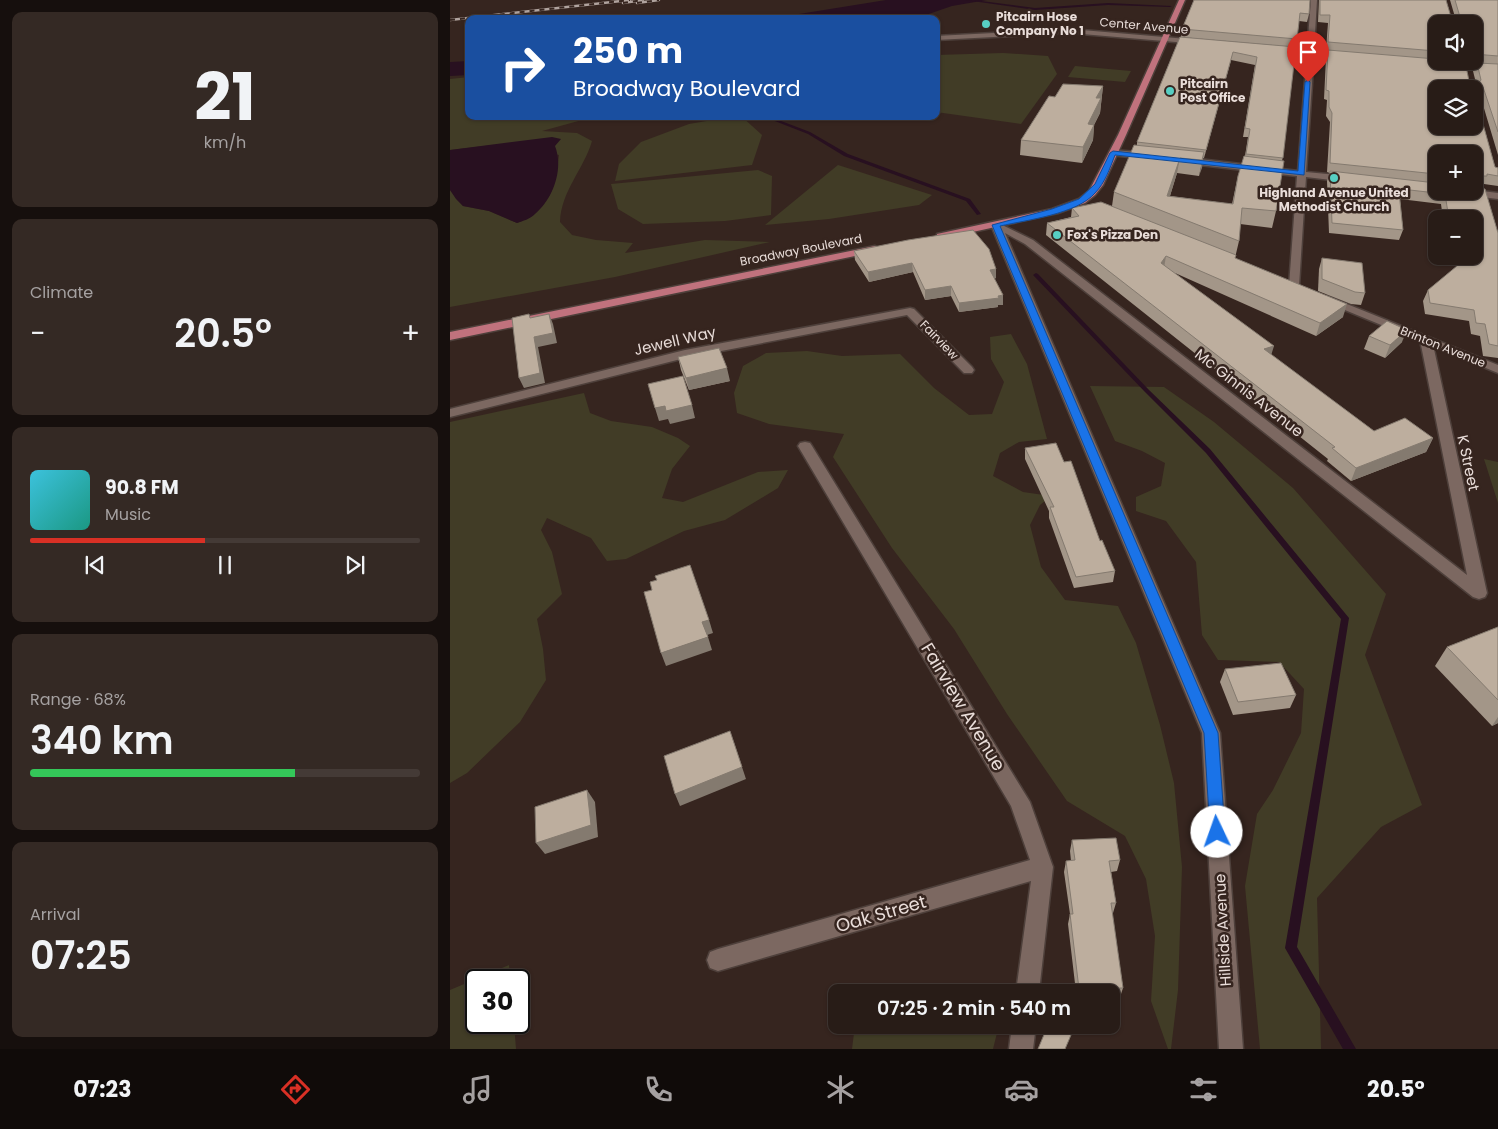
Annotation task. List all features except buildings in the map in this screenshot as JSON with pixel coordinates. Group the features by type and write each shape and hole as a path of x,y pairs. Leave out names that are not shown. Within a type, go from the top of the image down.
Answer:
{"main road":[{"path":"928,239 996,225 1086,202 1098,185 1182,0"},
{"name":"Broadway Boulevard","path":"450,336 889,246"}],"street":[{"path":"1294,286 1314,0"},
{"name":"Center Avenue","path":"940,38 1070,31 1210,43"},
{"path":"1264,48 1357,56"},
{"path":"1483,68 1498,69"},
{"path":"1113,153 1359,180"},
{"path":"1483,194 1498,196"},
{"name":"Mc Ginnis Avenue","path":"996,225 1029,242 1479,593"},
{"name":"Hillside Avenue","path":"996,225 1211,733 1230,1049"},
{"name":"Brinton Avenue","path":"1320,297 1498,370"},
{"name":"Fairview","path":"910,311 968,370"},
{"name":"Jewell Way","path":"450,414 685,354 910,311"},
{"name":"K Street","path":"1426,340 1479,593"},
{"name":"Fairview Avenue","path":"805,446 1020,802 1042,867 1029,984"},
{"name":"Oak Street","path":"718,960 1042,867"},
{"path":"1021,1049 1023,1034"}],"shaded area":[{"path":"886,0 987,0 952,6 926,15 793,15"},
{"path":"1003,53 1048,56 1057,74 1021,124 940,113 940,55"},
{"path":"465,61 465,75 450,76 450,62"},
{"path":"1075,66 1131,71 1125,82 1068,77"},
{"path":"465,77 465,120 582,120 542,131 577,133 592,141 584,161 568,190 561,211 560,222 572,235 596,240 633,243 625,253 705,240 770,242 615,277 450,307 450,190 463,206 489,211 517,223 537,211 549,196 556,178 559,155 502,144 450,150 450,79"},
{"path":"712,120 745,120 762,135 752,165 615,181 619,164 641,142 689,124"},
{"path":"552,137 561,139 555,146 558,164 555,183 547,200 529,219 517,223 489,211 463,206 450,190 450,150"},
{"path":"838,165 932,195 919,205 829,219 765,225"},
{"path":"758,170 772,176 771,215 725,221 643,224 618,209 611,184"},
{"path":"1011,334 1027,364 1047,439 1019,442 1000,453 993,476 1023,492 1051,496 1040,505 1030,525 1041,567 1065,600 1118,606 1136,643 1160,725 1174,783 1182,867 1178,990 1171,1049 1168,1049 1151,1001 1155,936 1146,879 1125,836 1067,801 1007,714 954,629 892,548 833,457 844,434 769,424 737,413 734,393 743,366 766,353 807,351 842,356 900,354 934,388 969,415 992,414 1004,382 991,359 990,337"},
{"path":"1090,386 1164,387 1214,422 1293,488 1386,594 1365,655 1422,805 1381,827 1317,898 1321,1049 1260,1049 1245,886 1257,814 1273,790 1301,733 1304,689 1279,662 1218,660 1202,635 1196,562 1166,521 1136,511 1136,497 1161,486 1165,463 1142,451 1115,441"},
{"path":"584,393 590,413 611,421 652,427 678,438 690,446 672,469 662,498 683,502 758,472 788,470 778,488 725,520 684,531 626,559 607,561 591,538 547,518 541,530 552,552 562,594 537,619 543,649 546,680 520,722 467,773 450,783 450,422"},
{"path":"1484,459 1498,462 1498,503"},
{"path":"509,965 509,969 500,969"},
{"path":"465,984 465,1034 515,1034 516,1049 450,1049 450,990"},
{"path":"854,1034 997,1034 993,1049 852,1049"}],"waterway":[{"path":"967,0 1035,9 1108,4 1170,6"},
{"path":"775,120 809,133 846,155 968,200 979,214"},
{"path":"1036,275 1147,391 1208,451 1345,618 1291,948 1350,1049"}],"railway":[{"path":"495,15 630,0"},
{"path":"623,3 643,0"},
{"path":"637,3 659,0"},
{"path":"450,20 465,18"}],"place":[{"name":"Pitcairn Hose Company No 1","path":"986,24"},
{"name":"Pitcairn Post Office","path":"1170,91"},
{"name":"Highland Avenue United Methodist Church","path":"1334,178"},
{"name":"Fox's Pizza Den","path":"1057,235"}],"route":[{"path":"1217,832 1211,733 996,225 1055,211 1082,201 1098,185 1113,153 1208,162 1301,174 1308,82"}]}
